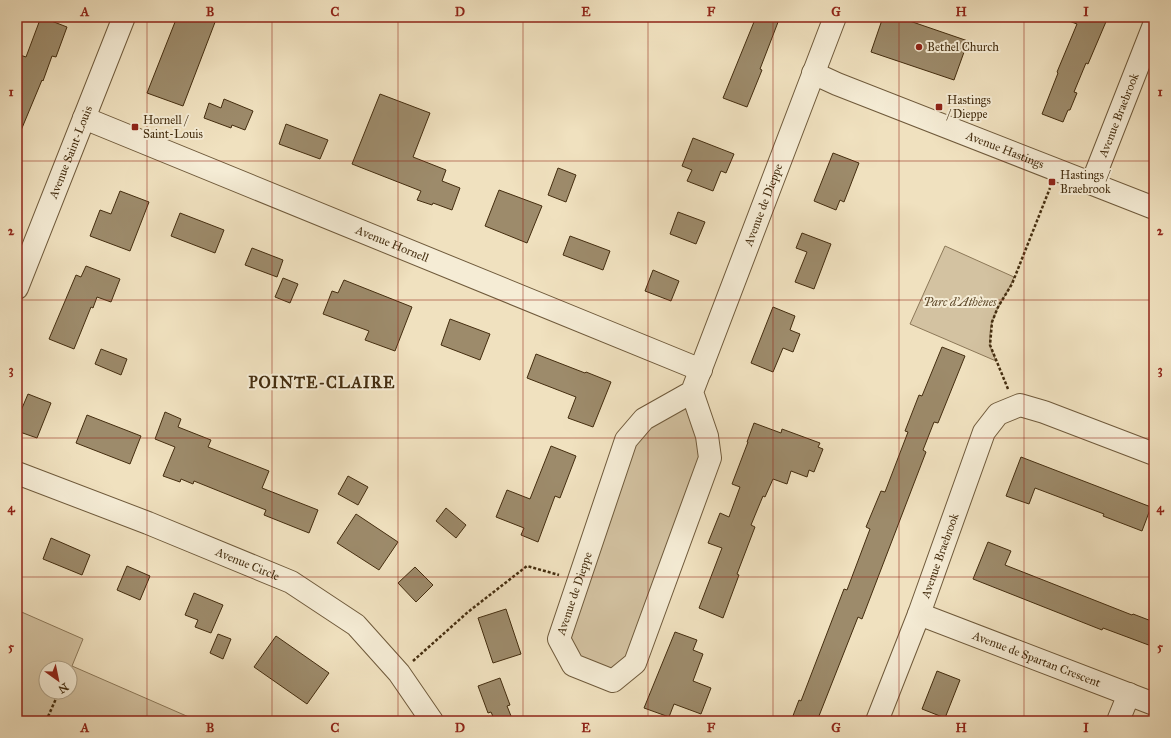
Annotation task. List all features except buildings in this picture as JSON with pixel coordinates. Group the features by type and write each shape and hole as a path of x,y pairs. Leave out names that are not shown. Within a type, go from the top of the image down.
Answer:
{"street":[{"name":"Avenue Saint-Louis","path":"17,288 124,17"},
{"name":"Avenue de Dieppe","path":"692,392 707,436 710,458 635,663 613,682 573,665 559,639 626,440 644,419 692,392 835,17"},
{"name":"Avenue Braebrook","path":"1092,183 1154,25"},
{"name":"Avenue Hastings","path":"813,73 1154,208"},
{"name":"Avenue Hornell","path":"84,118 701,370"},
{"name":"Avenue Braebrook","path":"877,721 919,614 984,432 998,414 1015,399"},
{"path":"1015,399 1044,412 1154,454"},
{"name":"Avenue Circle","path":"17,473 148,523 291,582 356,625 400,673 432,721"},
{"name":"Avenue de Spartan Crescent","path":"919,614 1154,704"},
{"path":"1118,721 1129,694"}],"path":[{"path":"1015,399 990,344 992,322 998,307 1012,284 1051,184"},
{"path":"400,673 468,612 527,566 579,581"},
{"path":"55,700 46,719 55,721"},
{"path":"17,717 27,721"}],"green space":[{"name":"Parc d'Athènes","path":"945,246 1014,277 994,316 990,333 991,350 996,361 910,324"},
{"path":"692,392 707,436 635,663 613,681 559,639 626,440"},
{"path":"17,610 83,639 74,660 38,660 38,700 78,700 78,669 198,721 17,721"}],"place":[{"name":"Bethel Church","path":"919,47"},
{"name":"Hastings / Dieppe","path":"939,107"},
{"name":"Hornell / Saint-Louis","path":"135,127"},
{"name":"Hastings / Braebrook","path":"1052,182"}],"district":[{"name":"POINTE-CLAIRE","path":"322,382"}]}
